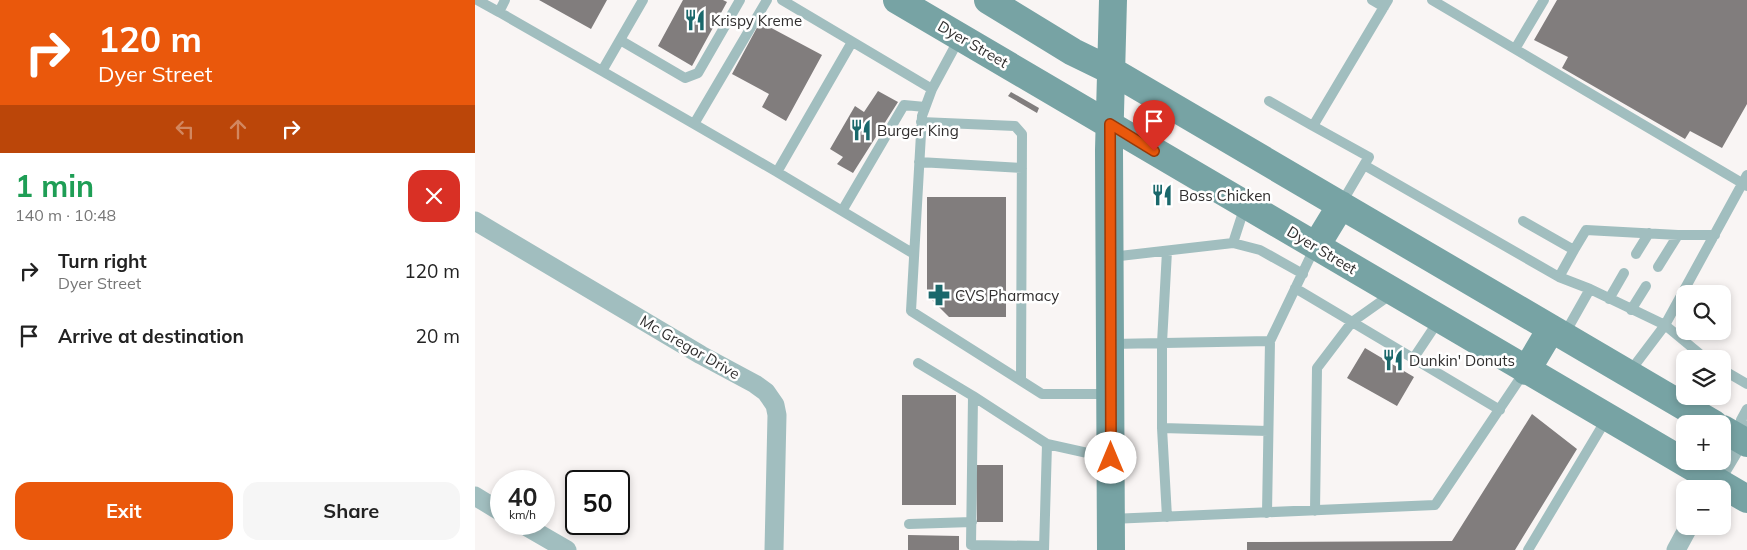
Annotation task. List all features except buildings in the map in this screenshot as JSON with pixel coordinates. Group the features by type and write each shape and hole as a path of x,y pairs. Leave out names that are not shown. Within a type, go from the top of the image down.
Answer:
{"main road":[{"name":"Dyer Street","path":"897,0 1607,418 1705,480"},
{"path":"988,0 1073,52 1112,71 1699,415"},
{"path":"1111,550 1110,124 1113,0"},
{"path":"1316,246 1341,205"},
{"path":"1526,371 1557,332"},
{"name":"Dyer Street","path":"1731,492 1747,499"}],"street":[{"name":"Mc Gregor Drive","path":"475,221 766,392 775,405 777,415 774,550"},
{"path":"1716,480 1741,434"},
{"path":"475,496 490,505"},
{"path":"541,535 567,550"},
{"path":"1676,550 1684,535"}],"lane":[{"path":"477,0 777,172 914,254"},
{"path":"499,12 505,0"},
{"path":"602,71 643,0"},
{"path":"620,40 685,78 698,73 740,0"},
{"path":"694,124 767,0"},
{"path":"782,0 932,89"},
{"path":"1313,126 1386,4 1372,0"},
{"path":"1432,0 1746,182 1665,325 1628,374"},
{"path":"1515,49 1544,0"},
{"path":"960,37 932,89 921,122 911,311 1041,394 1110,394"},
{"path":"777,172 852,42"},
{"path":"1269,101 1369,157 1341,205"},
{"path":"842,211 904,105 925,107"},
{"path":"921,122 1015,126 1022,134 1021,380"},
{"path":"919,162 1022,168"},
{"path":"1364,166 1559,277 1590,289 1665,325 1695,350"},
{"path":"1233,244 1245,205"},
{"path":"1523,221 1574,250"},
{"path":"1559,277 1585,230 1715,235"},
{"path":"1636,254 1649,233"},
{"path":"1658,267 1678,235"},
{"path":"1110,257 1233,244 1260,250 1303,274"},
{"path":"1267,513 1270,340 1316,246"},
{"path":"1167,251 1162,343 1162,428 1167,517"},
{"path":"1609,298 1624,273"},
{"path":"1631,310 1646,286"},
{"path":"1295,288 1500,410"},
{"path":"1557,332 1590,289"},
{"path":"1315,511 1317,368 1352,322 1394,293"},
{"path":"1413,359 1440,319"},
{"path":"1110,344 1270,340"},
{"path":"918,363 1047,444 1111,458"},
{"path":"1111,519 1435,505 1526,371"},
{"path":"1731,375 1747,384"},
{"path":"973,396 971,545 1044,548 1047,444"},
{"path":"1741,434 1741,420 1747,409"},
{"path":"1529,550 1607,418"},
{"path":"1162,428 1268,431"},
{"path":"909,524 972,522"}],"place":[{"name":"Krispy Kreme","path":"695,20"},
{"name":"Burger King","path":"861,130"},
{"name":"Boss Chicken","path":"1162,195"},
{"name":"CVS Pharmacy","path":"939,295"},
{"name":"Dunkin' Donuts","path":"1393,360"}],"route":[{"path":"1111,458 1110,124 1154,151"}]}
